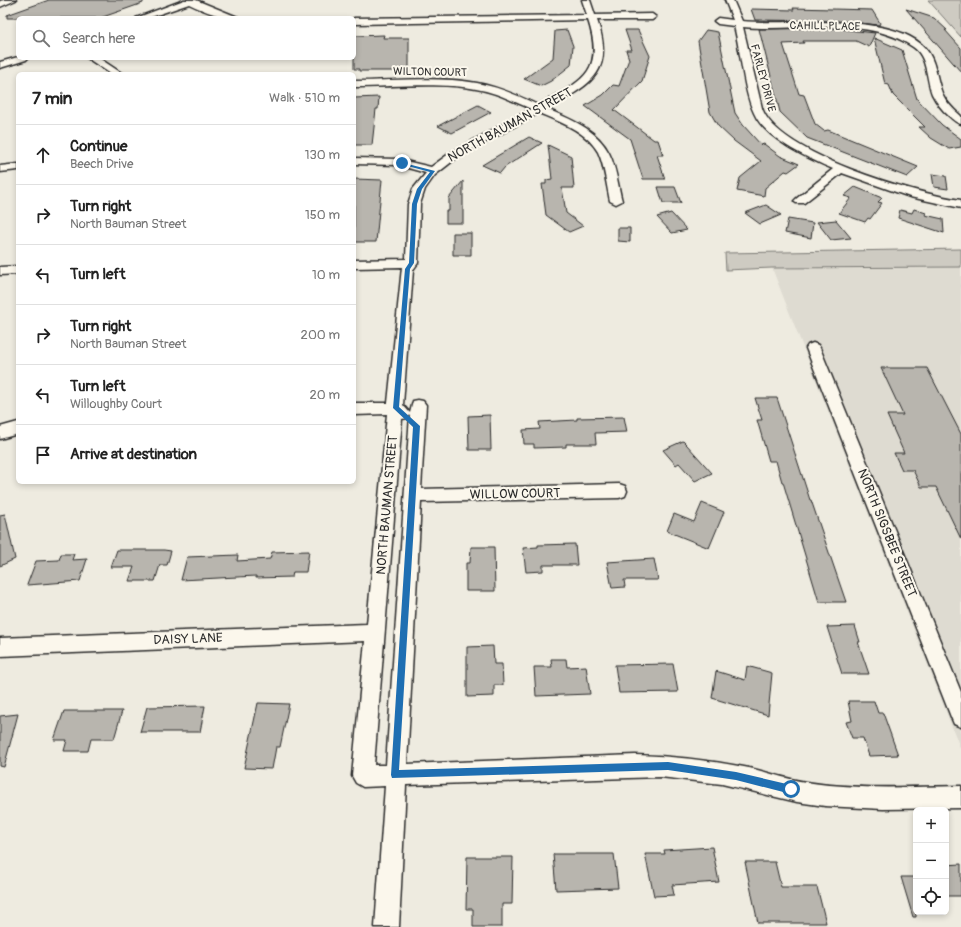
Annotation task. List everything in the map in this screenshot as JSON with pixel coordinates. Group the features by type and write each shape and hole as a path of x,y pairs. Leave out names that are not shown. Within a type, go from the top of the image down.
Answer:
{"street":[{"path":"0,4 12,0"},
{"path":"146,16 190,0 212,11 229,16"},
{"name":"NORTH BAUMAN STREET","path":"395,775 363,776 408,269 412,263 414,204 419,189 433,171 454,155 581,85 598,67 600,50 586,0"},
{"name":"FARLEY DRIVE","path":"729,0 737,23 757,107 763,120 775,134 789,143 840,169"},
{"path":"356,21 652,17"},
{"name":"CAHILL PLACE","path":"718,21 766,26 861,26 900,36 915,44 923,51 940,98 951,112 961,121"},
{"path":"0,65 16,60"},
{"path":"95,60 115,72"},
{"name":"WILTON COURT","path":"356,84 469,84 502,92 581,128 598,144 606,159 616,201"},
{"path":"356,161 397,162 433,171"},
{"path":"0,169 16,167"},
{"path":"800,201 840,169 924,198 961,204"},
{"path":"356,264 412,263"},
{"path":"0,271 16,270"},
{"name":"NORTH SIGSBEE STREET","path":"813,348 961,717"},
{"name":"NORTH BAUMAN STREET","path":"387,927 418,405"},
{"path":"356,409 396,408 416,426"},
{"path":"0,433 16,429"},
{"name":"WILLOW COURT","path":"412,496 619,491"},
{"name":"DAISY LANE","path":"0,647 376,632"},
{"path":"395,775 668,766 736,776 780,788 826,796 850,798 961,797"}],"shaded area":[{"path":"928,0 961,0 961,37"},
{"path":"961,249 961,267 772,268 726,270 725,253"},
{"path":"961,267 961,750 772,268"}],"building":[{"path":"49,0 143,0 143,3 106,16 16,16 16,18 7,18 7,15"},
{"path":"793,8 872,10 880,23 879,25 838,21 755,20 751,9 794,10"},
{"path":"906,9 934,18 947,30 945,30 961,48 961,72"},
{"path":"831,28 875,33 869,47 856,41 803,41 804,43 783,44 799,94 804,95 815,124 824,131 828,130 918,167 907,177 807,138 780,112 759,29"},
{"path":"567,30 573,46 571,65 551,81 541,86 524,79 553,58 555,31"},
{"path":"625,30 638,30 650,56 642,81 614,110 654,140 658,140 663,155 657,155 665,179 643,179 630,139 585,106 603,95 613,85 619,86 629,59 626,50 632,50"},
{"path":"706,30 718,32 735,113 743,125 761,145 764,144 780,156 799,164 788,172 785,171 765,188 764,196 737,191 740,178 761,161 734,141 718,126 710,112 698,41"},
{"path":"384,35 383,38 409,38 409,71 359,71 359,69 354,69 354,60 356,60 356,36"},
{"path":"874,38 902,50 917,99 942,125 961,139 961,147 949,149 931,138 919,127 925,127 893,95 889,85 885,84"},
{"path":"379,97 378,109 376,109 372,145 356,145 356,98"},
{"path":"478,105 491,112 452,133 438,126"},
{"path":"529,137 542,143 505,167 500,173 482,165"},
{"path":"548,145 571,156 574,188 562,188 566,213 583,226 569,232 546,215 542,184 546,184 546,180 552,179"},
{"path":"932,174 946,176 948,189 934,187"},
{"path":"356,179 382,180 376,242 356,242"},
{"path":"463,181 463,223 446,223 446,211 449,211 449,198"},
{"path":"658,187 675,187 681,203 663,203"},
{"path":"855,187 882,198 878,202 882,203 870,219 868,218 865,222 839,213 851,198 844,196"},
{"path":"766,205 781,215 760,224 745,213"},
{"path":"914,209 926,213 925,215 943,219 944,233 898,218 900,210 912,213"},
{"path":"671,213 687,230 672,233 657,217"},
{"path":"788,219 813,223 811,238 785,233"},
{"path":"836,220 851,238 831,240 817,222"},
{"path":"618,228 630,228 630,242 618,241"},
{"path":"453,233 471,233 471,255 453,255"},
{"path":"881,368 927,368 961,434 961,539 936,487 921,487 913,470 902,470 894,453 904,453 887,415 903,415"},
{"path":"755,398 777,398 810,500 846,602 819,602 776,461 769,461 757,420 762,420"},
{"path":"490,415 491,450 469,450 468,416"},
{"path":"624,417 627,432 595,433 596,444 566,444 566,447 534,448 534,444 524,444 523,430 540,429 539,422 577,420 577,418"},
{"path":"683,441 712,473 695,481 679,463 676,465 663,450"},
{"path":"702,503 724,512 709,548 667,531 674,514 694,522"},
{"path":"5,514 15,559 0,566 0,515"},
{"path":"575,544 577,565 543,565 543,571 526,572 523,548 538,547 538,545"},
{"path":"471,547 494,547 495,591 466,591 466,563 470,563"},
{"path":"117,550 171,551 167,565 160,565 155,581 129,581 134,567 111,567"},
{"path":"309,551 306,572 293,572 292,577 256,578 256,576 181,580 187,557 238,555 237,561 270,559 272,552"},
{"path":"61,554 74,554 72,560 87,559 80,581 27,585 36,561 59,560"},
{"path":"654,559 658,580 624,580 625,587 612,588 607,562"},
{"path":"855,626 860,642 858,642 869,674 842,674 827,627"},
{"path":"493,646 494,664 502,664 503,685 494,685 494,696 467,697 467,647"},
{"path":"551,659 566,659 567,667 586,666 590,694 536,696 534,667 552,667"},
{"path":"673,664 678,692 619,693 615,665"},
{"path":"747,666 772,673 768,715 712,698 716,671 745,680"},
{"path":"848,701 874,701 878,713 883,713 898,755 869,756 863,738 852,738 846,722 852,721"},
{"path":"258,703 289,704 280,747 276,747 272,769 244,768"},
{"path":"205,706 200,732 140,732 147,707"},
{"path":"64,711 122,711 114,739 91,739 88,751 64,751 67,740 54,740"},
{"path":"18,714 4,767 0,766 0,716"},
{"path":"712,847 719,882 672,885 674,895 654,896 645,854 665,854 664,850"},
{"path":"553,854 614,854 618,888 556,890"},
{"path":"467,857 513,857 512,904 502,904 502,927 473,927 473,909 466,909"},
{"path":"745,862 775,862 781,887 817,887 826,923 758,923"},
{"path":"961,864 961,896 949,896 949,865"},
{"path":"901,877 913,877 913,915 916,915 916,917 913,917"}],"route":[{"path":"402,163 420,166 433,171 426,178 419,189 414,204 412,263 408,269 396,408 416,426 395,775 668,766 736,776 780,788 791,789"}]}
